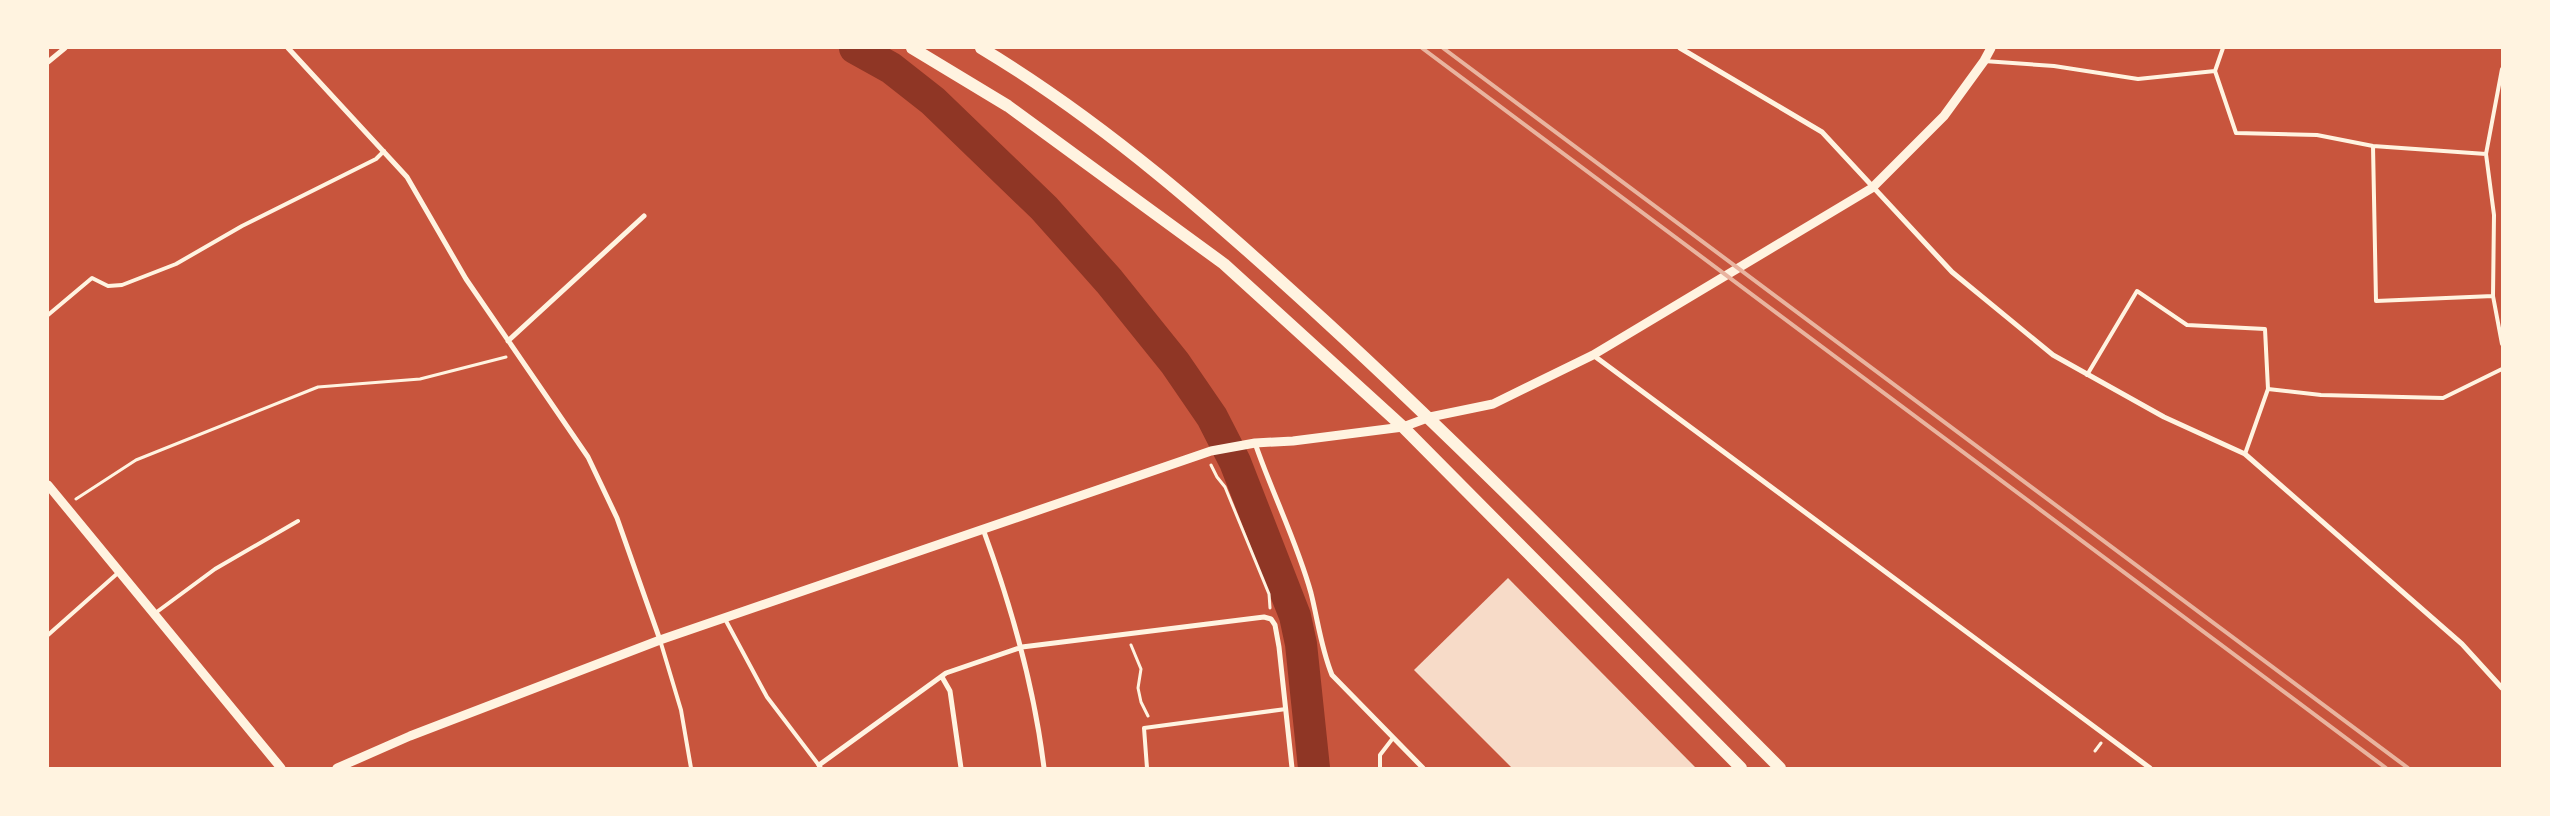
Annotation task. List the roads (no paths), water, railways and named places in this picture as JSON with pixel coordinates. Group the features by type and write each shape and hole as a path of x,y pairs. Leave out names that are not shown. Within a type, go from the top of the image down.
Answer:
{"main road":[{"path":"912,48 1008,106 1224,264 1403,427 1741,768"},
{"path":"980,48 1029,77 1148,167 1247,249 1430,417 1780,768"}],"street":[{"path":"48,62 66,48"},
{"path":"288,48 407,177 466,279 588,457 618,518 660,640"},
{"path":"1680,48 1822,132 1952,272 2052,355 2164,417 2245,454 2462,644 2502,688"},
{"path":"337,768 410,736 660,640 1208,452 1244,446 1255,442 1293,440 1403,427 1430,417 1494,404 1593,355 1872,188 1944,116 1984,61 1991,48"},
{"path":"508,340 644,216"},
{"path":"1593,355 2150,768"},
{"path":"1255,442 1311,593 1324,655 1332,675 1423,768"},
{"path":"48,485 281,768"},
{"path":"983,528 1022,647 1030,679 1044,768"},
{"path":"820,767 942,677 1022,647 1264,617 1271,619 1275,625 1292,768"},
{"path":"942,677 950,691 961,768"}],"lane":[{"path":"2223,48 2215,71 2236,132 2317,135 2373,146 2486,154"},
{"path":"1984,61 2054,66 2138,79 2215,71"},
{"path":"2502,69 2486,154 2494,215 2493,296 2502,344"},
{"path":"2373,146 2376,301 2493,296"},
{"path":"48,315 92,278 108,286 122,285 176,264 242,226 376,158 384,150"},
{"path":"2087,374 2137,291 2187,325 2264,329 2268,389 2245,454"},
{"path":"2268,389 2321,395 2443,398 2502,369"},
{"path":"154,614 215,569 298,521"},
{"path":"48,635 119,572"},
{"path":"725,619 767,698 820,767"},
{"path":"660,640 681,710 691,768"},
{"path":"1147,768 1144,728 1286,709"},
{"path":"1380,768 1380,755 1393,738"}],"waterway":[{"path":"855,48 891,68 933,101 1044,208 1109,281 1175,363 1212,417 1235,462 1295,616 1301,644 1314,768"}],"railway":[{"path":"1422,48 2386,768"},
{"path":"1443,48 2408,768"}]}
